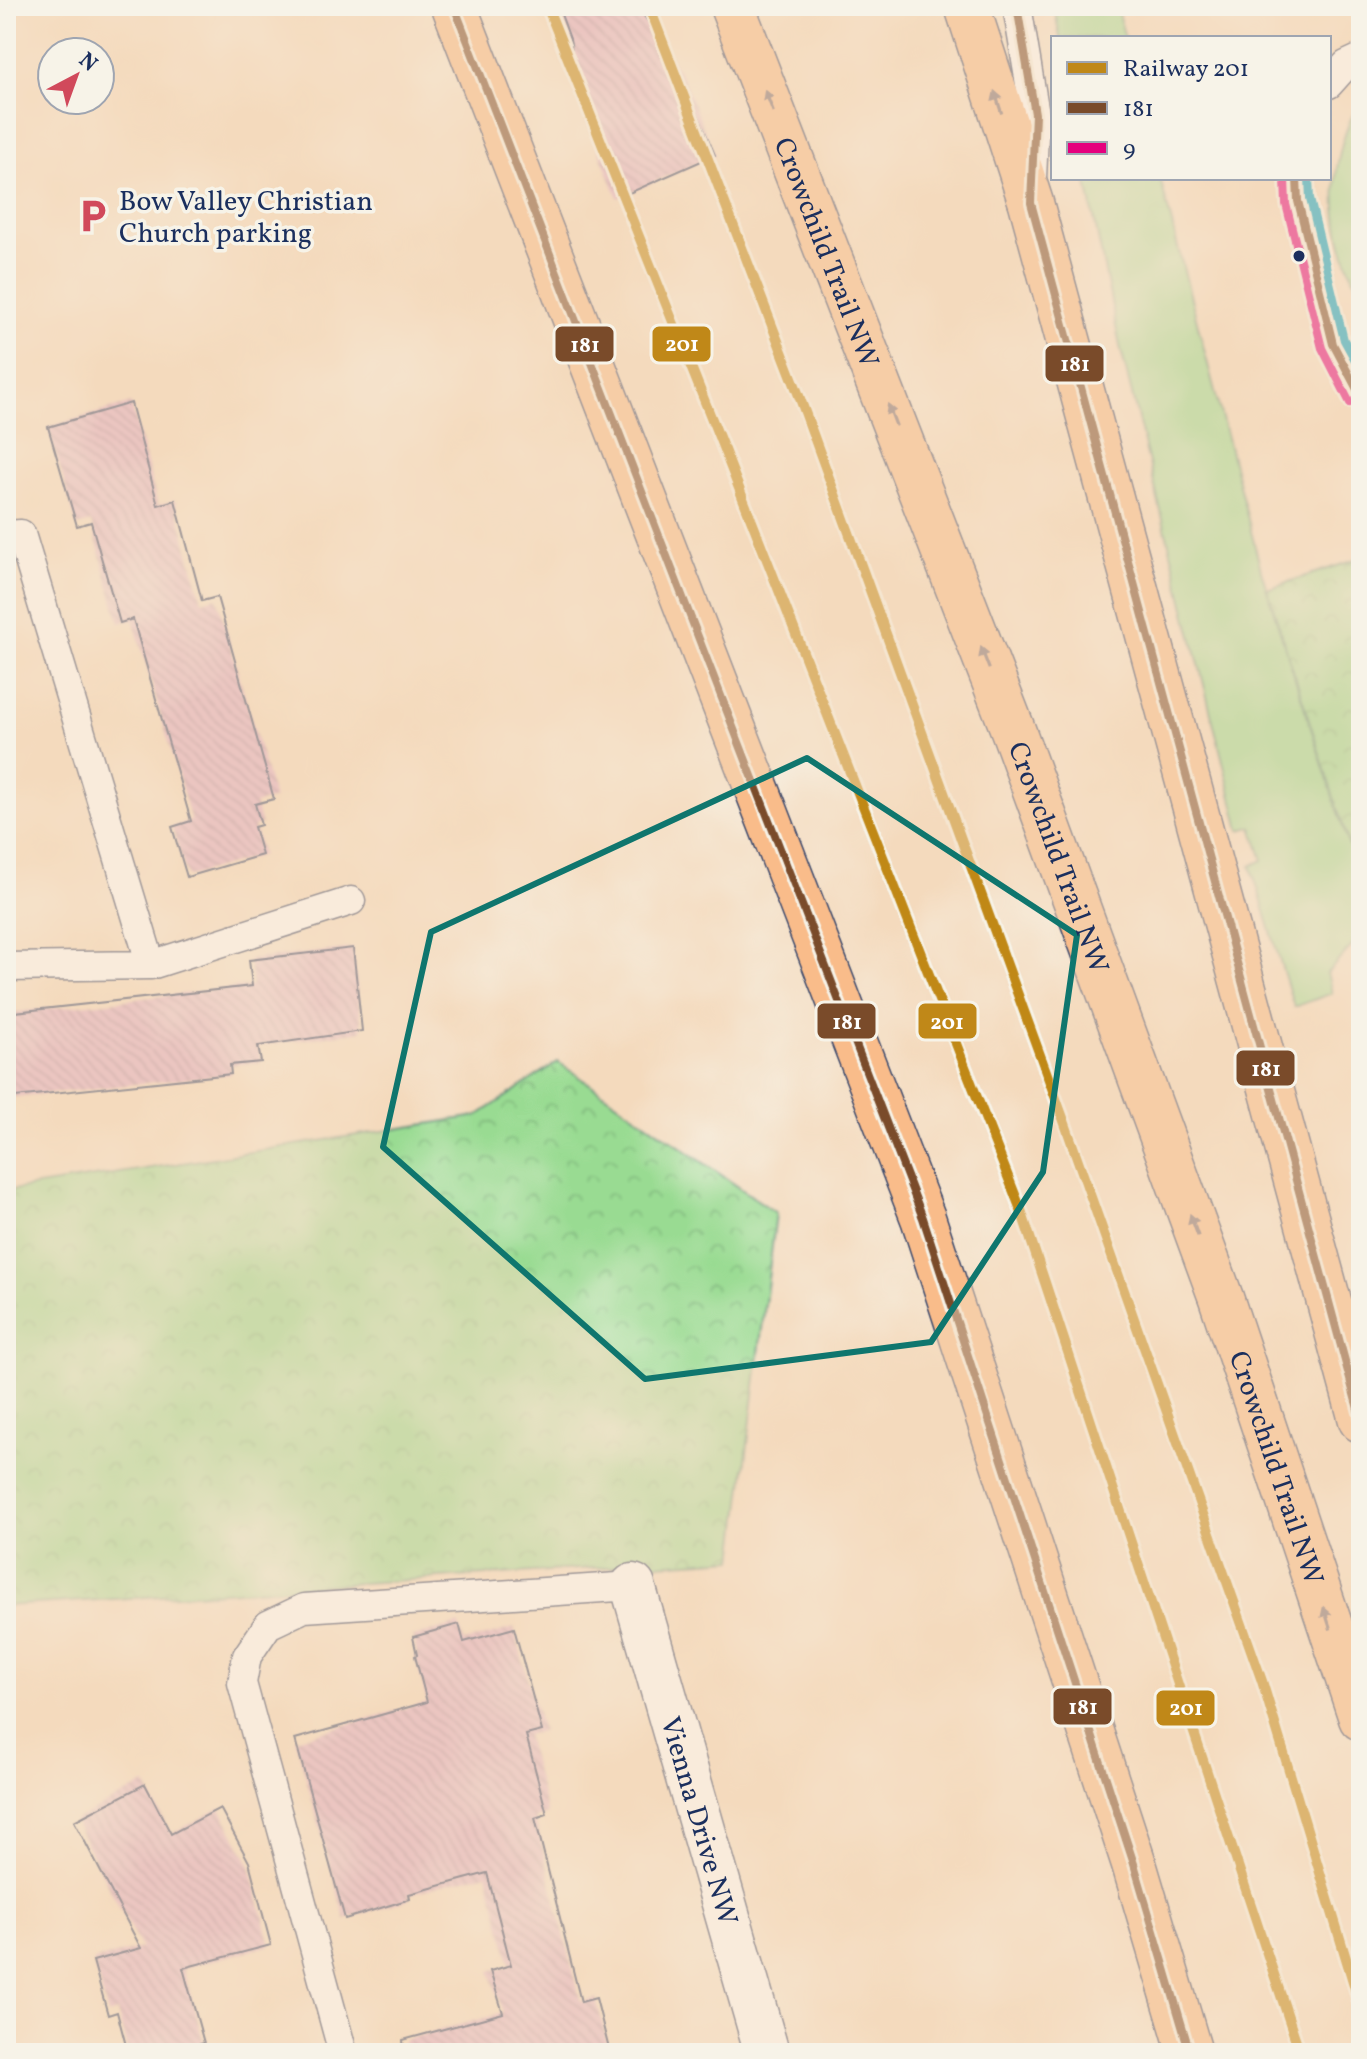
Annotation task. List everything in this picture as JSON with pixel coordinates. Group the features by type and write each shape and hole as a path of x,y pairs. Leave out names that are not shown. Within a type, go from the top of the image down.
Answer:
{"highway":[{"path":"454,6 923,1218 1129,1849 1190,2053"},
{"name":"Crowchild Trail NW","path":"732,6 1018,745 1221,1298 1361,1718"},
{"path":"967,6 1031,203 1361,1420"}],"street":[{"name":"Vienna Drive NW","path":"633,1586 767,2053"}],"lane":[{"path":"1017,6 1035,114 1031,203"},
{"path":"1331,82 1346,65 1361,58"},
{"path":"1297,180 1298,201 1333,344 1361,397"},
{"path":"6,535 21,534 151,965"},
{"path":"6,967 151,965 351,901"},
{"path":"343,2053 242,1683 247,1656 268,1625 304,1608 633,1586"}],"highlighted area":[{"path":"807,758 1077,935 1043,1172 931,1342 645,1379 383,1147 431,932"}],"green space":[{"path":"1054,6 1116,6 1124,36 1060,36"},
{"path":"1361,100 1361,293 1342,246 1336,196 1341,147"},
{"path":"1086,180 1161,180 1262,574 1361,883 1361,936 1327,973 1332,993 1294,1007 1251,866 1263,860 1252,827 1240,830 1120,346"},
{"path":"1361,558 1361,883 1267,589"},
{"path":"558,1062 776,1213 734,1559 6,1606 6,1191 477,1116"}],"building":[{"path":"558,6 638,6 682,77 715,155 618,198 583,112 570,39"},
{"path":"131,403 158,505 175,500 202,601 217,597 274,799 255,804 261,825 254,827 262,855 187,877 172,827 191,821 133,619 120,623 91,522 77,526 48,427"},
{"path":"353,948 362,1031 258,1046 261,1062 230,1065 231,1074 6,1098 6,1013 252,986 249,960"},
{"path":"459,1624 464,1642 514,1628 542,1731 526,1735 547,1814 535,1818 581,2002 596,1998 610,2053 404,2053 403,2040 503,2013 490,1971 511,1965 487,1873 409,1894 410,1899 345,1919 295,1739 427,1702 413,1637"},
{"path":"145,1784 171,1834 220,1808 249,1862 271,1945 183,1968 204,2043 170,2053 128,2053 117,2012 108,2015 93,1961 141,1948 74,1821"}],"rail line":[{"name":"201","path":"547,6 1021,1210 1300,2053"},
{"name":"201","path":"649,6 798,393 1063,1118 1262,1681 1361,2008"}],"transit line":[{"name":"181","path":"454,6 923,1218 1134,1864 1190,2053"},
{"name":"181","path":"1017,6 1035,114 1031,203 1361,1420"},
{"name":"9","path":"1285,180 1286,204 1322,348 1350,403"},
{"name":"181","path":"1297,180 1298,201 1333,344 1361,397"},
{"path":"1309,180 1310,199 1344,340 1361,371"}],"place":[{"name":"Bow Valley Christian Church parking","path":"93,216"}]}
